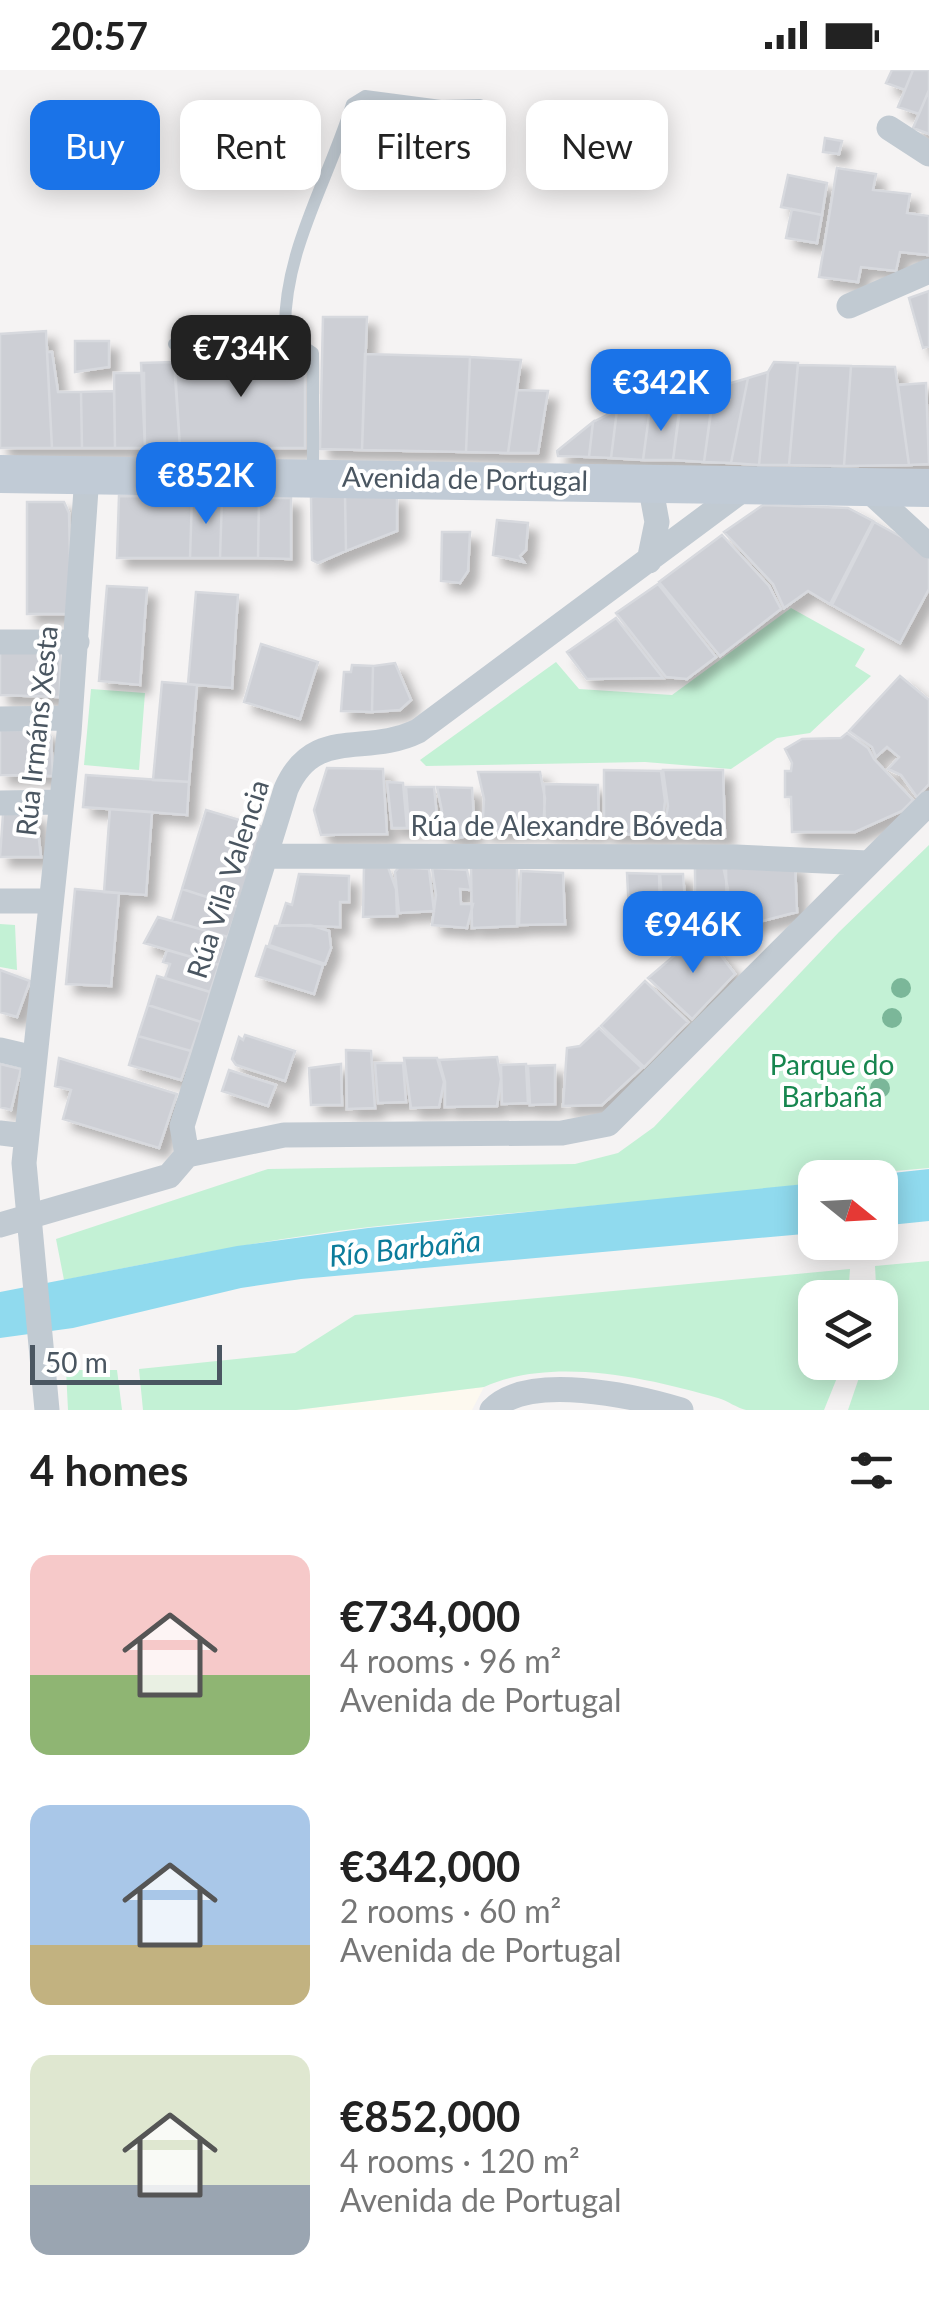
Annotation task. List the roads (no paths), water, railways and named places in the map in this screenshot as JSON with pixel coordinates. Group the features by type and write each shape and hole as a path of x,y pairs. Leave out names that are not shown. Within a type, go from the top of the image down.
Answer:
{"street":[{"path":"889,128 929,154"},
{"path":"849,306 929,271"},
{"name":"Avenida de Portugal","path":"0,474 313,476 866,488 924,517"},
{"name":"Rúa Irmáns Xesta","path":"47,1410 47,1375 31,1231 13,1134 34,1058 77,642 87,475"},
{"path":"649,560 656,522 650,484"},
{"path":"680,538 698,487"},
{"name":"Rúa Vila Valencia","path":"187,1155 182,1126 292,774 313,753 340,745 383,744 418,731 745,488"},
{"path":"866,488 924,517"},
{"path":"0,642 77,642"},
{"path":"0,719 70,718"},
{"path":"0,803 61,802"},
{"path":"0,1226 31,1231 55,1210 169,1176 187,1155 296,1134 562,1133 608,1124 929,803"},
{"name":"Rúa de Alexandre Bóveda","path":"264,856 736,856 868,862"},
{"path":"0,902 50,902"},
{"path":"0,1050 34,1058"},
{"path":"508,1405 553,1390 610,1394 681,1410"}],"lane":[{"path":"358,100 365,96 395,100"},
{"path":"313,476 313,353 285,334 284,298 312,200 341,138"},
{"path":"174,344 300,346"}],"water":[{"path":"929,1169 929,1221 898,1224 898,1172"},
{"name":"Río Barbaña","path":"798,1185 798,1235 301,1279 241,1288 73,1328 0,1338 0,1292 237,1246 368,1228"}],"park label":[{"name":"Parque do Barbaña","path":"832,1081"}]}
